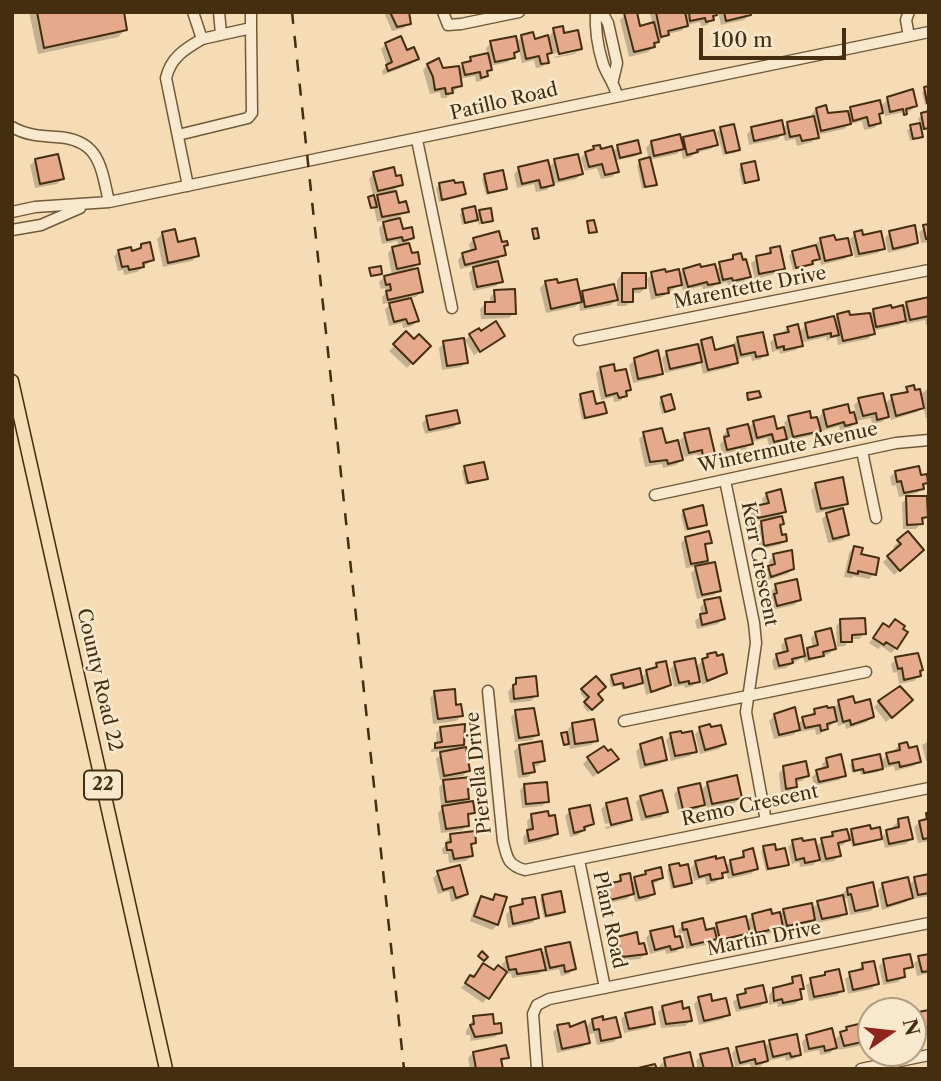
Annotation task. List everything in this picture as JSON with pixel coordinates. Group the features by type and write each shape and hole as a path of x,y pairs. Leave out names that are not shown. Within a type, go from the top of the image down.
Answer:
{"main road":[{"name":"County Road 22","path":"12,381 166,1069"}],"street":[{"path":"193,12 202,39"},
{"path":"219,12 221,34"},
{"path":"178,135 248,118 252,113 251,12"},
{"path":"443,12 448,25 519,12"},
{"path":"596,12 595,25 604,65 613,80 617,95"},
{"path":"602,12 608,23 617,63 613,80"},
{"path":"897,12 897,16 908,16 909,36"},
{"path":"188,186 166,78 169,66 180,52 202,39 251,28"},
{"name":"Patillo Road","path":"12,212 35,207 109,202 929,32"},
{"path":"12,127 30,134 72,137 92,149 100,164 109,202"},
{"path":"417,140 452,309"},
{"name":"Patillo Road","path":"12,230 41,225 86,205"},
{"name":"Marentette Drive","path":"579,340 929,270"},
{"name":"Wintermute Avenue","path":"655,495 896,443 929,440"},
{"path":"862,451 876,518"},
{"name":"Kerr Crescent","path":"725,480 754,623 756,643 748,696"},
{"path":"624,721 866,672"},
{"name":"Pierella Drive","path":"488,691 507,856 514,867 525,870 579,860"},
{"path":"748,696 748,729 766,821"},
{"name":"Remo Crescent","path":"579,860 929,788"},
{"name":"Plant Road","path":"579,860 605,988"},
{"name":"Martin Drive","path":"605,988 929,923"},
{"path":"537,1069 533,1014 537,1005 550,999 605,988"},
{"path":"861,1069 929,1055"}],"building":[{"path":"37,12 124,12 127,30 44,48"},
{"path":"390,12 409,12 411,24 397,27"},
{"path":"637,12 640,26 654,22 659,42 654,43 655,47 634,52 624,13"},
{"path":"656,12 685,12 688,26 668,31 669,35 661,37"},
{"path":"689,12 716,12 717,15 713,16 714,20 706,22 705,18 690,21"},
{"path":"724,12 750,12 751,15 726,21"},
{"path":"563,26 564,33 578,30 582,49 559,54 553,28"},
{"path":"533,32 535,39 548,35 552,53 547,54 549,63 541,64 539,56 526,59 521,35"},
{"path":"401,36 407,50 414,47 419,59 388,71 386,65 392,62 385,43"},
{"path":"516,36 519,51 514,53 515,58 495,62 490,41"},
{"path":"488,53 492,70 487,71 488,76 481,78 480,72 465,75 462,63 471,61 470,57"},
{"path":"439,58 443,68 459,66 462,86 452,88 453,93 446,94 445,88 435,90 427,64"},
{"path":"929,86 929,102 927,103 924,87"},
{"path":"913,89 917,106 906,109 907,114 904,115 903,109 890,112 887,97"},
{"path":"880,100 883,113 879,114 881,123 869,126 867,117 853,121 850,107"},
{"path":"826,105 828,113 848,111 851,124 821,131 816,108"},
{"path":"929,111 929,128 924,129 921,113"},
{"path":"814,116 819,138 802,141 800,135 790,137 787,122"},
{"path":"782,120 785,134 754,141 751,127"},
{"path":"920,123 923,137 913,139 910,125"},
{"path":"734,124 740,150 726,153 720,127"},
{"path":"714,130 718,145 687,155 683,137"},
{"path":"680,134 684,149 654,156 651,141"},
{"path":"638,140 641,153 620,158 617,145"},
{"path":"600,145 601,149 612,146 619,172 605,175 602,164 589,167 585,152"},
{"path":"58,154 64,179 40,184 35,159"},
{"path":"578,154 583,174 559,180 554,159"},
{"path":"650,157 657,185 645,187 639,160"},
{"path":"548,160 554,185 541,188 539,180 522,184 518,167"},
{"path":"755,161 759,180 745,183 741,164"},
{"path":"394,167 396,176 401,175 403,185 378,191 373,172"},
{"path":"503,170 507,189 488,193 484,174"},
{"path":"454,180 455,183 463,182 466,194 442,200 439,183"},
{"path":"396,191 399,203 406,201 409,212 382,217 377,195"},
{"path":"374,195 377,207 371,208 368,197"},
{"path":"475,206 478,220 465,223 462,209"},
{"path":"491,208 493,221 482,223 479,210"},
{"path":"400,218 403,229 412,227 414,238 403,241 402,237 387,240 383,222"},
{"path":"594,220 597,232 589,233 587,221"},
{"path":"929,224 929,239 926,239 923,225"},
{"path":"915,225 918,243 893,249 889,231"},
{"path":"537,228 539,238 534,239 532,229"},
{"path":"175,229 178,242 195,238 199,256 168,263 162,232"},
{"path":"862,230 863,235 881,231 885,249 859,254 854,232"},
{"path":"499,231 502,242 507,241 508,245 504,246 506,255 465,265 462,253 476,249 473,238"},
{"path":"834,235 836,240 848,238 852,255 825,261 820,238"},
{"path":"150,242 154,260 143,263 144,267 129,270 128,266 122,267 118,250 131,247 132,251 141,248 141,244"},
{"path":"409,243 412,253 418,252 420,264 397,269 392,247"},
{"path":"816,245 820,259 812,261 813,264 796,268 792,251"},
{"path":"780,246 785,269 759,274 756,256 771,253 770,248"},
{"path":"741,253 743,260 746,259 751,277 723,280 719,262 733,259 733,255"},
{"path":"498,261 503,282 477,287 473,267"},
{"path":"700,264 701,267 715,264 720,283 708,285 707,282 688,287 683,269"},
{"path":"381,266 382,274 371,276 369,268"},
{"path":"418,268 423,292 388,300 386,291 391,290 390,284 386,285 384,276"},
{"path":"665,269 666,272 679,269 682,285 668,288 669,293 656,295 651,272"},
{"path":"622,273 646,273 646,288 633,289 633,302 622,302"},
{"path":"557,279 558,283 577,279 582,302 551,309 545,281"},
{"path":"614,284 618,300 585,307 582,291"},
{"path":"515,289 516,314 485,314 485,302 495,302 494,290"},
{"path":"929,297 929,316 910,320 906,302"},
{"path":"411,298 419,321 408,324 406,319 394,322 389,303"},
{"path":"891,305 892,308 903,305 906,321 876,327 873,309"},
{"path":"849,311 850,315 870,313 875,334 843,341 837,314"},
{"path":"834,316 839,335 831,337 831,333 808,338 805,323"},
{"path":"496,321 505,336 480,352 469,334 479,328 481,331"},
{"path":"798,324 803,346 784,350 784,346 777,348 774,335 789,332 787,327"},
{"path":"406,331 414,339 419,334 431,346 413,364 393,344"},
{"path":"763,332 768,355 756,357 755,352 741,355 737,337"},
{"path":"712,337 715,350 734,345 738,363 708,370 701,340"},
{"path":"464,338 468,363 447,366 443,341"},
{"path":"698,344 702,362 670,369 666,351"},
{"path":"658,350 663,374 638,379 634,358"},
{"path":"614,364 615,371 626,369 631,390 626,391 627,396 619,398 617,393 606,396 600,367"},
{"path":"914,385 915,390 920,389 924,408 896,416 891,395 908,392 906,387"},
{"path":"593,391 596,404 604,402 607,413 585,418 580,394"},
{"path":"759,391 761,397 748,400 747,393"},
{"path":"883,393 889,417 877,420 876,413 863,416 858,398"},
{"path":"671,394 675,409 665,412 661,397"},
{"path":"848,404 857,423 845,426 844,422 827,427 823,410"},
{"path":"457,410 460,423 429,430 426,416"},
{"path":"810,411 811,418 817,417 821,431 793,437 788,416"},
{"path":"774,416 777,429 784,427 787,439 774,442 772,434 757,438 753,421"},
{"path":"748,424 753,444 727,450 724,437 729,436 727,429"},
{"path":"662,428 666,443 678,440 683,460 668,464 667,460 650,462 643,432"},
{"path":"709,428 715,454 703,457 702,450 689,453 684,433"},
{"path":"484,462 488,479 468,483 464,466"},
{"path":"919,466 921,475 927,474 928,483 923,484 924,489 904,493 901,481 897,482 895,471"},
{"path":"843,477 848,504 821,509 815,483"},
{"path":"781,489 786,512 758,518 755,506 769,503 766,493"},
{"path":"906,496 927,496 928,517 922,518 923,524 907,525"},
{"path":"703,505 707,525 688,529 683,510"},
{"path":"843,508 849,535 833,539 826,513"},
{"path":"782,516 782,535 786,534 787,541 764,546 761,521"},
{"path":"709,531 712,543 705,544 708,561 691,564 685,537"},
{"path":"908,531 924,550 900,571 887,556 901,544 897,540"},
{"path":"854,546 863,548 861,554 879,558 876,575 848,572"},
{"path":"792,550 794,569 771,577 768,566 775,564 773,554"},
{"path":"715,562 721,591 702,595 695,566"},
{"path":"797,579 801,600 777,606 775,584"},
{"path":"720,597 725,619 702,625 700,614 707,613 704,600"},
{"path":"865,618 866,634 852,635 852,642 841,642 840,619"},
{"path":"895,619 905,626 903,629 908,632 897,649 873,638 883,623 889,627"},
{"path":"831,628 836,649 823,652 824,656 809,659 807,648 818,645 815,632"},
{"path":"801,635 805,656 792,659 793,663 779,666 776,654 788,651 785,639"},
{"path":"716,652 717,656 723,654 727,673 707,681 702,659 708,657 707,654"},
{"path":"918,653 923,670 920,671 921,676 904,680 902,668 898,669 895,657"},
{"path":"695,658 700,682 679,683 674,662"},
{"path":"666,661 671,685 651,692 646,670 657,667 656,663"},
{"path":"640,668 643,683 624,688 623,683 614,685 611,675"},
{"path":"536,676 538,696 514,699 513,685 516,684 516,678"},
{"path":"596,676 606,687 598,694 603,700 592,710 584,702 589,697 581,689"},
{"path":"900,686 913,700 892,718 878,701"},
{"path":"455,689 456,705 461,704 463,716 438,719 434,691"},
{"path":"853,696 855,703 870,699 874,717 851,725 850,720 843,722 838,700"},
{"path":"795,707 800,730 779,735 774,714"},
{"path":"834,707 837,721 827,724 828,729 821,731 820,725 805,728 802,717 815,714 814,709"},
{"path":"534,708 539,735 519,738 515,710"},
{"path":"594,719 598,741 575,744 572,723"},
{"path":"465,724 464,745 435,748 435,743 442,742 440,727"},
{"path":"710,724 711,727 721,725 726,744 705,750 699,727"},
{"path":"692,731 697,752 675,756 670,733"},
{"path":"567,732 569,744 564,745 561,733"},
{"path":"662,737 667,760 645,765 640,744"},
{"path":"542,741 545,761 533,763 535,772 523,774 519,745"},
{"path":"907,742 909,748 917,746 921,762 900,767 899,762 889,764 886,753 900,750 899,744"},
{"path":"604,746 608,751 611,749 619,759 598,773 587,757"},
{"path":"466,747 470,771 444,776 440,752"},
{"path":"841,754 846,776 819,782 816,770 828,767 826,758"},
{"path":"880,754 883,769 864,773 863,769 854,771 852,760"},
{"path":"806,761 809,776 796,779 797,787 786,789 783,766"},
{"path":"737,775 742,798 712,804 707,782"},
{"path":"471,777 469,799 446,802 443,780"},
{"path":"547,782 549,802 526,804 524,784"},
{"path":"700,783 705,805 683,810 678,788"},
{"path":"662,790 668,812 646,817 640,796"},
{"path":"627,798 632,820 611,825 606,803"},
{"path":"473,801 475,813 468,814 469,826 446,829 442,806"},
{"path":"590,805 594,824 574,833 569,809"},
{"path":"548,811 549,816 555,815 558,834 529,841 527,830 533,829 531,814"},
{"path":"926,813 929,813 929,838 923,839 919,821 927,819"},
{"path":"908,817 913,839 889,844 886,830 899,827 898,819"},
{"path":"870,825 871,829 880,827 882,839 854,845 851,829"},
{"path":"847,829 850,840 838,843 841,856 826,859 821,838"},
{"path":"475,831 476,843 471,844 473,856 454,859 452,850 447,850 446,843 451,842 450,834"},
{"path":"802,838 803,841 815,839 820,860 805,863 804,858 796,860 792,840"},
{"path":"775,844 776,850 785,848 789,865 768,869 763,846"},
{"path":"753,848 758,869 733,875 730,860 744,857 743,851"},
{"path":"716,856 716,859 724,857 728,872 722,873 723,878 711,880 710,874 699,877 695,861"},
{"path":"679,863 680,866 688,864 692,883 674,887 669,865"},
{"path":"460,865 468,894 456,898 453,887 443,890 437,871"},
{"path":"661,867 663,878 652,881 655,894 639,898 634,877"},
{"path":"630,873 634,894 610,900 606,884 621,881 620,875"},
{"path":"929,874 929,893 918,895 914,877"},
{"path":"908,877 913,898 887,906 882,883"},
{"path":"873,882 878,906 855,911 847,888"},
{"path":"561,891 565,912 546,916 542,895"},
{"path":"495,894 507,897 498,925 474,916 481,896 493,900"},
{"path":"843,895 847,914 822,919 817,901"},
{"path":"535,897 539,918 513,924 510,907 523,904 522,899"},
{"path":"812,903 815,920 787,926 783,909"},
{"path":"771,909 772,914 780,912 783,927 756,933 752,914"},
{"path":"746,916 750,933 720,940 716,923"},
{"path":"703,918 706,930 714,928 717,939 691,945 687,929 683,930 682,923"},
{"path":"673,926 675,937 680,936 683,947 671,950 670,946 655,950 650,931"},
{"path":"637,932 639,944 644,943 647,954 622,957 617,937"},
{"path":"570,942 576,969 565,972 564,965 550,968 545,947"},
{"path":"541,949 546,970 517,974 516,969 509,970 506,957"},
{"path":"482,951 488,957 484,961 478,956"},
{"path":"910,954 913,967 904,969 905,977 887,981 883,959"},
{"path":"929,954 929,971 922,972 918,956"},
{"path":"874,961 879,984 853,990 849,972 863,969 862,963"},
{"path":"483,963 494,970 498,965 507,972 489,999 465,983 470,975 474,977"},
{"path":"839,969 844,991 814,997 810,978"},
{"path":"801,975 804,989 800,989 802,999 783,1003 782,999 774,1001 773,988 793,983 792,977"},
{"path":"763,985 767,1002 740,1008 737,995 746,993 745,989"},
{"path":"711,994 712,1001 726,998 730,1015 704,1021 698,997"},
{"path":"682,1001 683,1009 689,1007 692,1021 666,1024 662,1006"},
{"path":"652,1007 655,1024 629,1029 625,1013"},
{"path":"927,1010 929,1010 927,1027"},
{"path":"493,1014 494,1024 501,1023 502,1033 475,1037 470,1025 474,1024 473,1016"},
{"path":"603,1016 603,1020 616,1017 621,1037 601,1041 599,1029 594,1030 592,1019"},
{"path":"585,1021 590,1043 562,1049 557,1025 569,1023 570,1027"},
{"path":"857,1024 857,1043 844,1046 840,1032 847,1030 846,1027"},
{"path":"832,1028 837,1048 825,1051 824,1046 809,1049 806,1035"},
{"path":"797,1034 801,1055 791,1057 790,1053 773,1057 769,1040"},
{"path":"764,1041 768,1061 756,1064 755,1059 740,1063 736,1047"},
{"path":"506,1045 509,1058 501,1059 503,1069 476,1069 473,1052"},
{"path":"728,1048 733,1068 704,1069 700,1054"},
{"path":"690,1052 694,1069 666,1069 664,1058"},
{"path":"655,1064 657,1069 634,1069"}],"railway":[{"path":"292,12 404,1069"}]}
